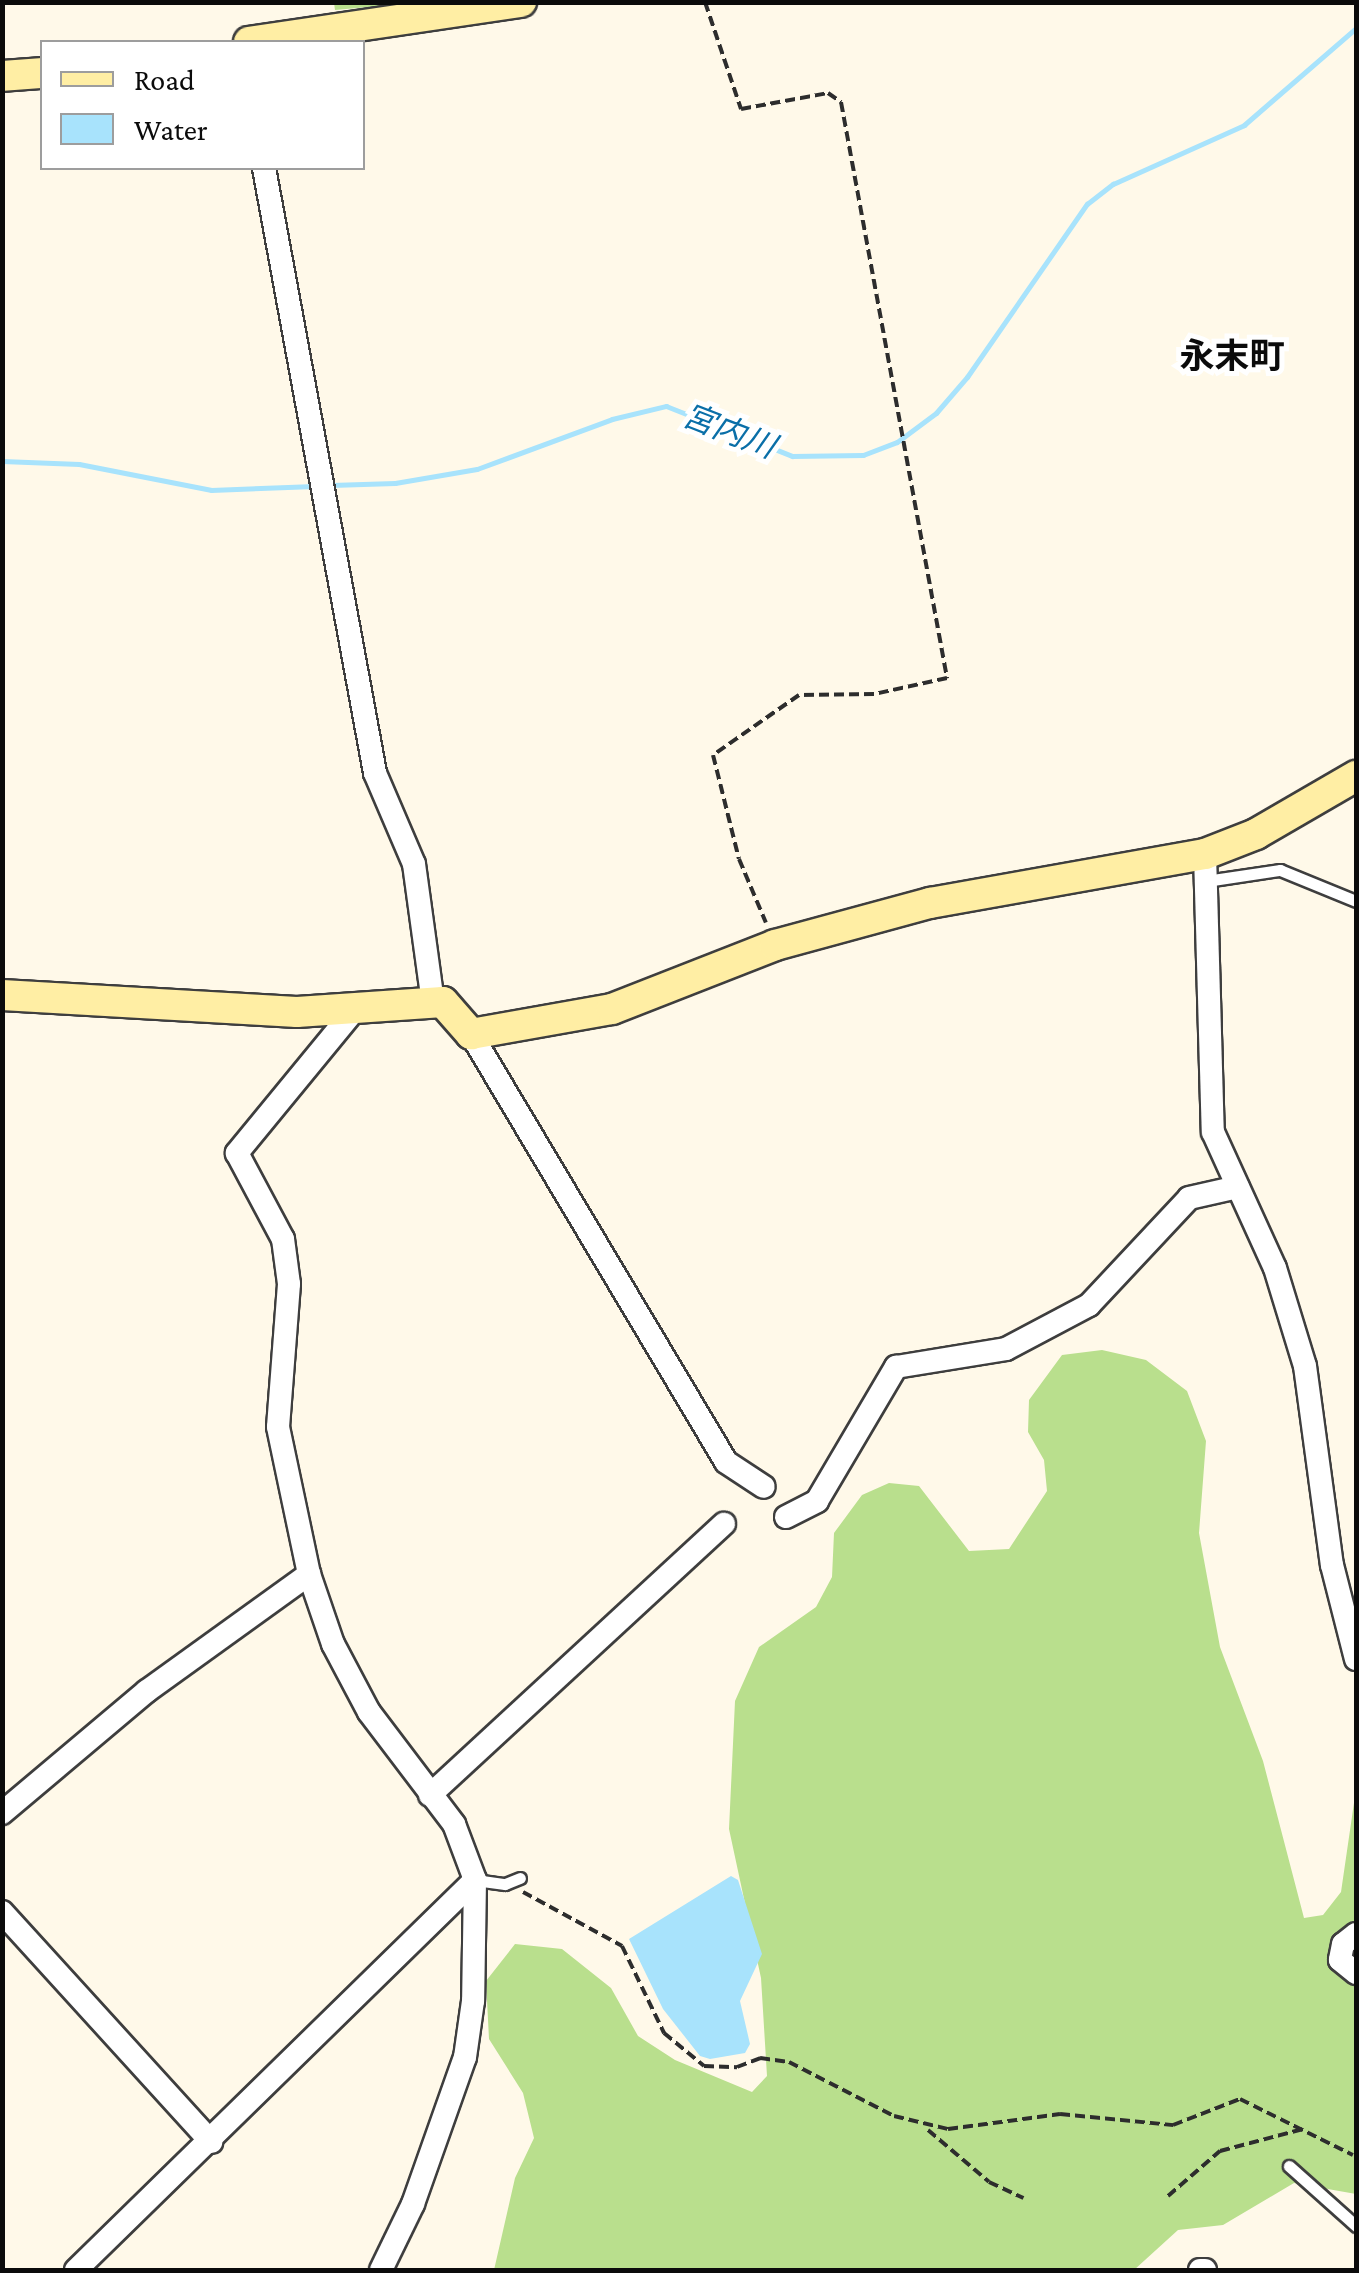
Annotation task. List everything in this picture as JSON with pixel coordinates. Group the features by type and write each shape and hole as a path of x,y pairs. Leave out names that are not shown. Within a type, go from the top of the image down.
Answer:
{"street":[{"path":"263,40 522,2"},
{"path":"2,76 40,73"},
{"path":"264,170 376,773 414,864 432,1002"},
{"path":"471,1034 612,1009 775,946 930,903 1206,868 1356,776"},
{"path":"1206,868 1213,1132 1275,1268 1305,1366 1332,1565 1356,1659"},
{"path":"2,995 297,1012 443,1002 471,1034 726,1462 764,1487"},
{"path":"356,1008 237,1153 282,1239 290,1284 278,1427 309,1574 333,1644 369,1712 464,1841 475,1880 473,2001 464,2058 413,2204 382,2270"},
{"path":"786,1517 817,1501 896,1367 1006,1348 1090,1305 1189,1198 1238,1187"},
{"path":"430,1795 724,1524"},
{"path":"2,1813 147,1691 309,1574"},
{"path":"76,2270 475,1880"},
{"path":"2,1912 211,2142"},
{"path":"1356,1934 1343,1944 1340,1960 1356,1973"}],"lane":[{"path":"1206,868 1280,870 1356,902"},
{"path":"475,1880 505,1884 520,1878"},
{"path":"1289,2166 1356,2226"}],"path":[{"path":"705,2 741,109 828,93 840,102 947,678 874,694 799,695 713,754 739,859 775,946"},
{"path":"505,1884 622,1946 664,2033 704,2066 736,2067 760,2058 789,2062 924,2127 989,2182 1024,2198"},
{"path":"924,2127 971,2130 1060,2114 1173,2124 1240,2099 1306,2128 1353,2155"},
{"path":"1168,2196 1242,2140 1306,2128"}],"green space":[{"path":"334,3 413,3 335,10"},
{"path":"1102,1350 1146,1360 1187,1391 1206,1441 1199,1533 1220,1647 1263,1761 1304,1918 1323,1915 1341,1892 1356,1789 1356,2194 1294,2183 1223,2225 1178,2230 1134,2270 494,2270 515,2178 534,2138 523,2093 489,2039 486,1981 515,1944 562,1949 611,1988 638,2036 675,2060 752,2092 767,2076 761,1978 729,1829 735,1701 759,1647 816,1607 832,1577 834,1533 862,1495 889,1483 919,1486 969,1551 1009,1549 1047,1491 1044,1460 1028,1432 1029,1400 1062,1355"}],"water":[{"path":"731,1876 738,1880 762,1954 740,2001 750,2044 745,2053 710,2059 700,2056 663,2009 629,1939"}],"waterway":[{"name":"宮内川","path":"331,485 395,483 477,469 612,419 666,406 792,456 863,455 897,442 936,413 967,377 1087,204 1113,184 1244,125 1356,28"},
{"name":"宮内川","path":"2,461 79,464 211,490 315,486"}],"district":[{"name":"永末町","path":"1232,357"}]}
